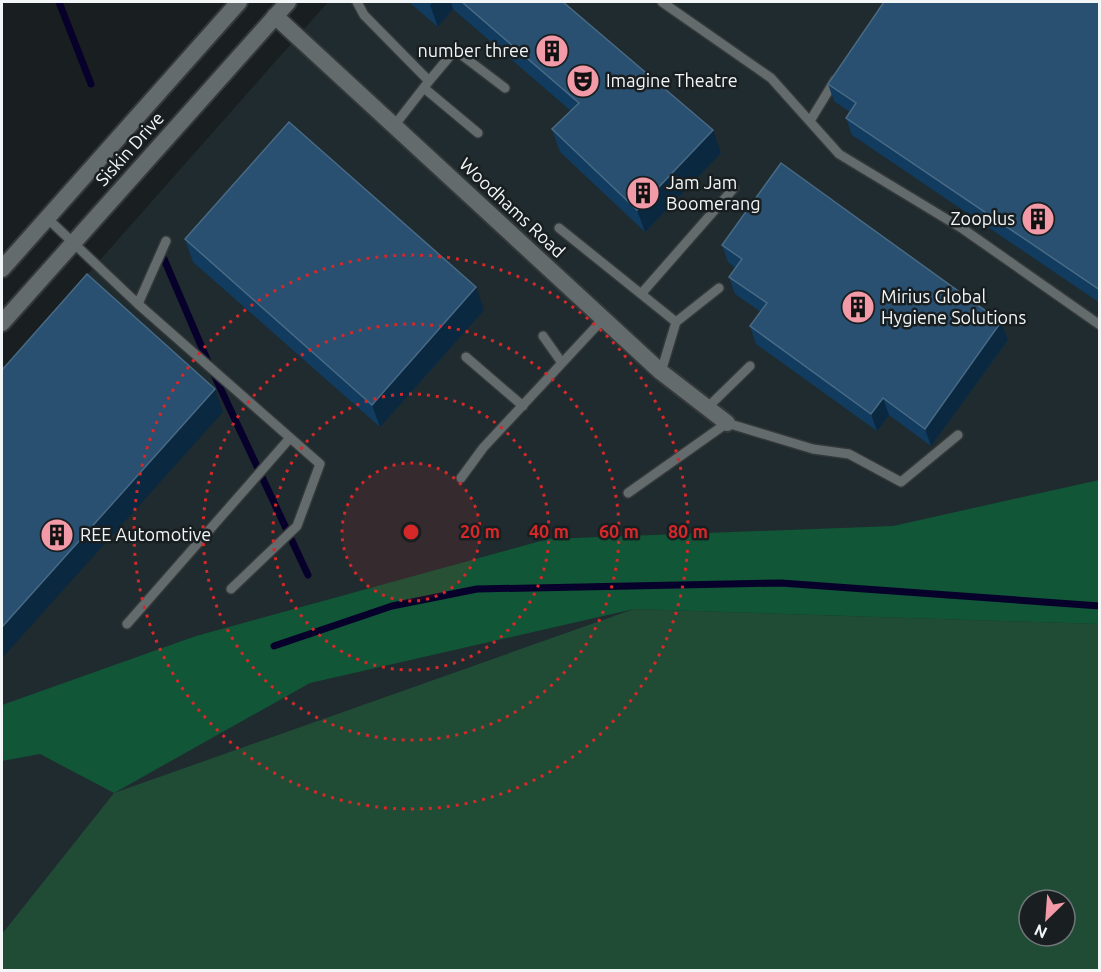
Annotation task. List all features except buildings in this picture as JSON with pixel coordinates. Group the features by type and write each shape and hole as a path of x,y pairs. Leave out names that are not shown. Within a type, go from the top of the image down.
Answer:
{"street":[{"name":"Siskin Drive","path":"2,269 239,2"},
{"name":"Siskin Drive","path":"2,323 288,2"},
{"name":"Woodhams Road","path":"275,16 661,372 727,423"}],"lane":[{"path":"357,2 364,15 426,85 478,133"},
{"path":"666,3 771,78 839,154 963,229 1100,325"},
{"path":"394,126 455,50 505,88"},
{"path":"810,121 843,67"},
{"path":"641,294 734,188"},
{"path":"47,218 138,304 320,464 297,526 231,589"},
{"path":"558,228 676,322"},
{"path":"138,304 166,240"},
{"path":"661,372 676,322 719,288"},
{"path":"461,478 483,448 603,319"},
{"path":"543,336 562,363"},
{"path":"466,357 523,406"},
{"path":"707,408 750,366"},
{"path":"628,493 727,423 813,449 849,454 901,482 958,435"},
{"path":"127,624 290,438"}],"shaded area":[{"path":"328,2 1099,2 1099,970 2,970 2,371"}],"green space":[{"path":"1099,480 1099,624 634,609 310,683 114,793 40,754 2,761 2,705 196,636 548,539 893,526"},
{"path":"634,609 1099,624 1099,970 2,970 2,934 114,793"}],"waterway":[{"path":"59,2 91,84"},
{"path":"164,259 209,364 308,575"},
{"path":"274,646 392,606 477,589 781,583 1100,606"}],"place":[{"name":"number three","path":"552,51"},
{"name":"Imagine Theatre","path":"583,81"},
{"name":"Jam Jam Boomerang","path":"643,193"},
{"name":"Zooplus","path":"1038,219"},
{"name":"Mirius Global Hygiene Solutions","path":"858,307"},
{"name":"REE Automotive","path":"57,535"}]}
